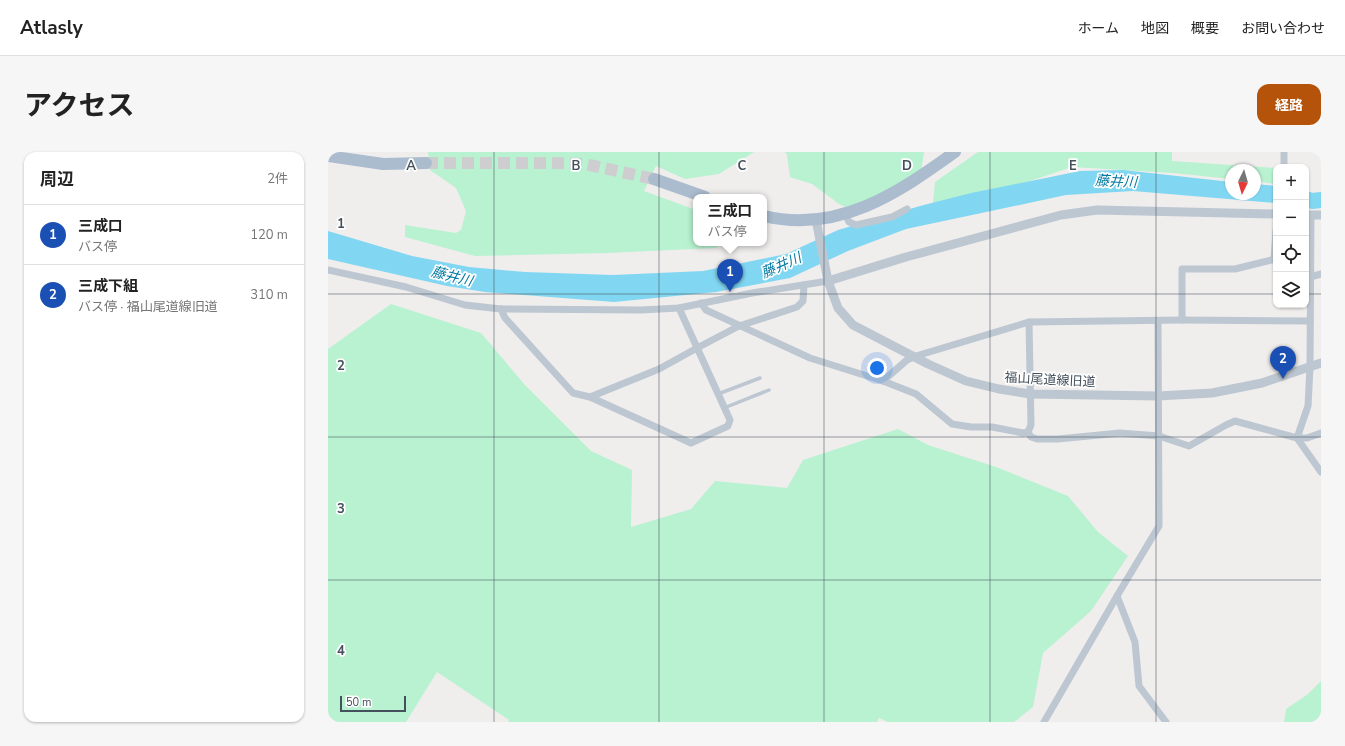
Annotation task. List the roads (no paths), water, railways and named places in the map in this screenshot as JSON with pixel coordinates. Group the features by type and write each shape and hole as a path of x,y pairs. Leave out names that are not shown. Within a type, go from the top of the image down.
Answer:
{"main road":[{"path":"767,216 796,221 816,220 845,214 880,201 918,179 955,152"},
{"path":"328,156 383,164 426,163"},
{"path":"654,179 696,194"}],"street":[{"path":"1284,152 1284,164"},
{"path":"845,214 849,222 856,225 892,217 907,209"},
{"path":"328,270 406,287 465,305 502,309 641,310 679,308 752,293 828,281 906,257 1061,215 1097,210 1273,214"},
{"path":"1309,248 1313,215"},
{"name":"福山尾道線旧道","path":"816,220 828,281 838,308 853,325 916,356 928,364 966,381 999,389 1030,394 1158,396 1212,393 1262,383 1321,363"},
{"path":"1182,320 1182,269 1235,269 1273,260"},
{"path":"1297,438 1308,406 1310,367 1309,266"},
{"path":"1310,277 1321,274"},
{"path":"590,397 659,370 739,326 797,307 803,302 804,285"},
{"path":"701,303 706,310 810,358 883,381 916,394 952,424 971,427 992,427 1023,433 1028,432"},
{"path":"502,309 505,318 573,394 590,397 690,443 728,426 730,420 679,308"},
{"path":"883,381 907,360 916,356 1029,322 1182,320 1310,321"},
{"path":"1046,721 1117,596 1159,526 1158,321"},
{"path":"1028,432 1031,425 1029,322"},
{"path":"1028,432 1031,437 1037,439 1058,439 1120,433 1159,436 1189,446 1235,421 1297,438 1308,438 1321,433"},
{"path":"1297,438 1321,472"},
{"path":"1117,596 1136,642 1139,686 1166,722"}],"lane":[{"path":"718,394 760,378"},
{"path":"724,408 769,390"}],"water":[{"path":"1123,170 1225,181 1225,199 1133,191 1066,195 906,229 848,251 790,278 716,292 614,302 485,292 447,286 328,259 328,231 412,256 469,267 525,272 613,275 703,271 786,254 838,230 920,206 971,193 1080,171"},
{"path":"1261,185 1273,186 1273,203 1240,200 1261,200"}],"waterway":[{"name":"藤井川","path":"1309,200 1321,200"}],"tunnel":[{"path":"426,163 585,164 654,179"}],"place":[{"name":"三成口","path":"730,292"},
{"name":"三成下組","path":"1283,379"}]}
